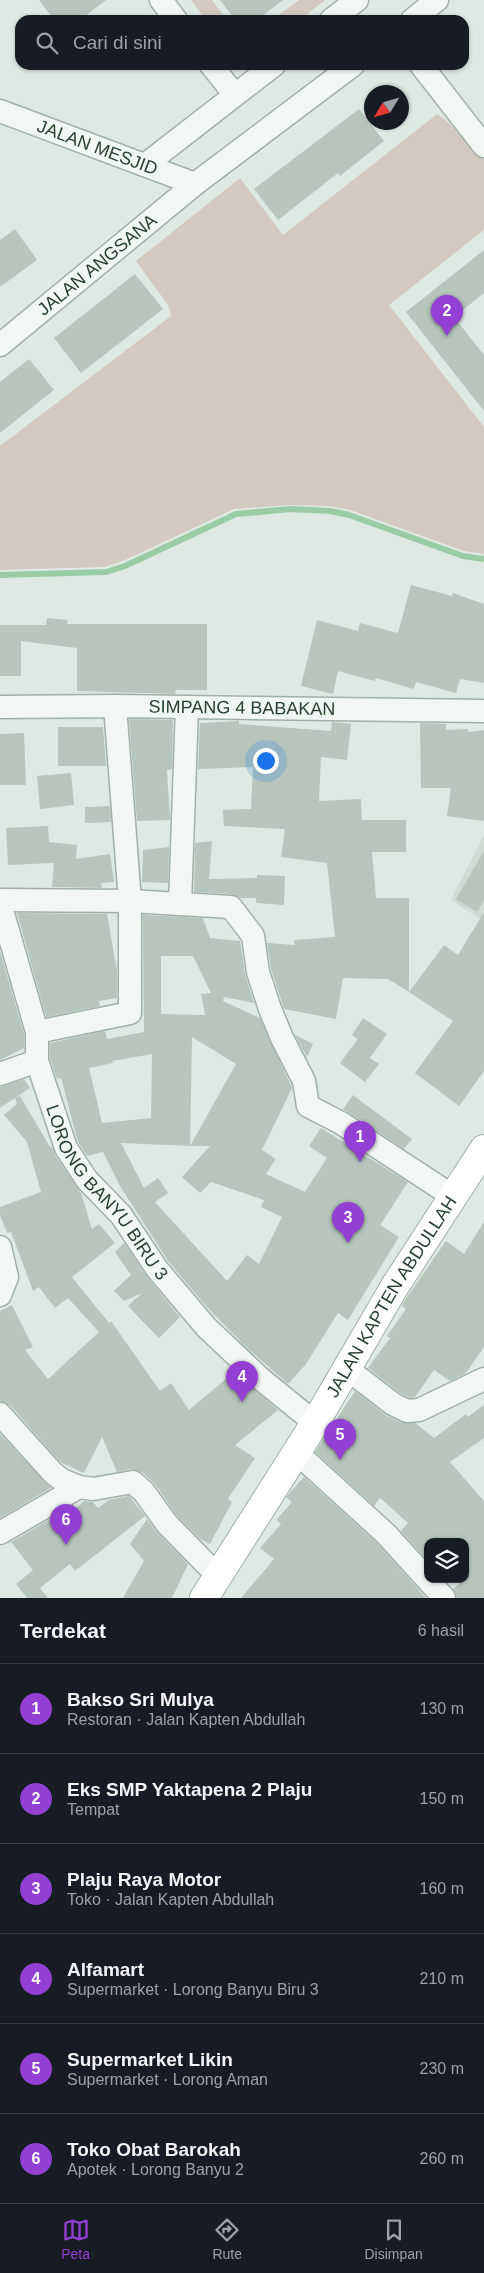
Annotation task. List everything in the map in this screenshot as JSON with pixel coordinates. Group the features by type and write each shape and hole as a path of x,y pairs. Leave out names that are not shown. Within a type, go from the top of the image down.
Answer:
{"main road":[{"name":"JALAN KAPTEN ABDULLAH","path":"210,1592 297,1453 395,1286 484,1149"}],"street":[{"path":"161,0 172,15"},
{"path":"338,15 357,0"},
{"path":"418,15 437,0"},
{"path":"215,70 235,95"},
{"path":"144,165 268,70"},
{"name":"JALAN ANGSANA","path":"0,345 195,184 346,70"},
{"path":"424,70 484,146"},
{"name":"JALAN MESJID","path":"0,112 195,184"},
{"path":"37,1032 130,1013 130,901 115,706"},
{"name":"SIMPANG 4 BABAKAN","path":"0,708 115,706 484,711"},
{"path":"180,904 187,707"},
{"path":"0,902 130,901 231,907 253,936 258,972 267,1000 282,1038 304,1081 308,1106 341,1123 454,1197"},
{"name":"LORONG BANYU BIRU 3","path":"0,902 37,1032 37,1061 64,1142 87,1180 121,1215 157,1269 206,1327 261,1379 315,1423"},
{"path":"0,1074 37,1061"},
{"path":"0,1246 7,1277 0,1295"},
{"path":"346,1368 393,1404 407,1410 418,1410 484,1379"},
{"path":"0,1414 53,1473 62,1480 79,1486 101,1489 133,1482 144,1492 167,1524 210,1592"},
{"path":"297,1453 386,1534 444,1598"},
{"path":"0,1533 79,1486"}],"shaded area":[{"path":"191,0 212,0 223,15 202,15"},
{"path":"299,0 325,0 306,15 279,15"},
{"path":"437,114 450,124 471,148 484,159 484,230 389,305 484,427 484,554 464,551 350,510 330,506 291,505 234,509 123,561 105,567 0,570 0,446 171,316 168,305 136,261 240,178 283,235"},
{"path":"484,835 484,921 451,900"}],"building":[{"path":"39,0 106,0 86,15 50,15"},
{"path":"220,0 283,0 264,15 231,15"},
{"path":"359,109 364,115 364,130 375,130 384,141 340,176 338,173 278,220 254,189"},
{"path":"15,229 37,260 0,287 0,240"},
{"path":"484,250 484,293 454,317 484,355 484,411 406,312"},
{"path":"135,274 163,309 81,373 54,338"},
{"path":"29,359 54,390 0,433 0,382"},
{"path":"411,585 452,596 453,593 484,604 484,683 460,679 456,693 416,682 414,689 376,678 375,681 338,671 333,694 301,686 317,620 358,631 360,623 398,633"},
{"path":"47,618 68,620 67,624 207,624 207,690 175,690 176,694 77,691 77,648 21,641 21,676 0,676 0,625 46,625"},
{"path":"129,719 173,720 172,769 167,770 170,820 137,821"},
{"path":"239,721 239,724 331,731 332,722 351,724 347,760 321,757 319,801 361,799 362,820 406,820 406,852 372,852 376,898 409,898 409,992 388,979 343,978 336,1019 284,1009 271,969 267,943 295,945 294,940 335,937 327,863 281,857 285,829 224,826 223,810 251,809 253,767 198,769 200,723"},
{"path":"420,723 446,724 446,730 468,729 468,732 484,730 484,821 447,816 451,788 421,788"},
{"path":"58,727 103,727 106,766 58,766"},
{"path":"24,733 26,785 0,785 0,734"},
{"path":"71,773 74,805 40,809 37,776"},
{"path":"110,806 111,822 85,823 85,807"},
{"path":"48,826 49,842 77,845 76,859 110,854 114,882 101,883 102,888 52,887 54,863 8,865 6,828"},
{"path":"212,841 209,879 257,878 257,875 285,876 284,905 256,903 256,898 241,898 232,894 194,892 195,843"},
{"path":"169,847 168,883 142,882 143,850"},
{"path":"484,851 484,900 477,912 456,899"},
{"path":"484,912 484,1071 459,1106 415,1073 453,1021 409,992 444,945 458,955"},
{"path":"17,913 107,914 117,971 117,998 99,1001 100,1006 46,1017"},
{"path":"143,915 203,918 210,938 240,941 245,974 254,1003 224,997 223,1001 260,1018 292,1088 262,1150 276,1159 266,1174 305,1192 327,1158 309,1146 321,1128 408,1182 380,1225 399,1237 348,1320 338,1313 306,1364 288,1384 246,1347 205,1305 168,1261 120,1186 103,1152 87,1156 78,1142 61,1078 57,1079 50,1059 50,1043 105,1031 107,1039 144,1032","holes":["161,956 193,956 211,993 201,994 205,1015 161,1014","192,1037 236,1064 190,1146","152,1054 151,1118 102,1123 89,1068 113,1063 112,1061","121,1143 210,1146 182,1177 200,1193 211,1182 264,1200 261,1207 282,1217 259,1264 247,1255 227,1281 155,1202 168,1193 158,1178 144,1188"]},
{"path":"0,951 24,1034 24,1048 0,1060"},
{"path":"363,1018 387,1034 370,1058 379,1064 365,1082 340,1063 358,1039 352,1035"},
{"path":"295,1035 313,1044 307,1057"},
{"path":"24,1079 30,1088 0,1108 0,1087"},
{"path":"353,1095 412,1139 404,1149 343,1109"},
{"path":"20,1096 50,1147 52,1147 55,1155 81,1193 92,1229 99,1224 115,1243 72,1277 109,1323 111,1321 160,1391 171,1383 189,1410 234,1372 278,1410 235,1445 255,1458 228,1499 232,1502 210,1544 200,1539 177,1516 155,1484 142,1472 131,1469 117,1472 102,1437 84,1473 60,1462 10,1405 0,1401 0,1311 12,1305 33,1347 25,1350 48,1379 99,1332 68,1298 55,1308 39,1287 33,1291 11,1232 7,1233 0,1215 0,1207 41,1192 27,1142 4,1115 17,1104 15,1098"},
{"path":"484,1222 484,1347 466,1373 450,1381 434,1370 415,1397 410,1398 400,1393 368,1368 390,1338 387,1336 406,1309 402,1306 405,1300 446,1241 464,1254"},
{"path":"124,1243 147,1277 180,1317 159,1338 128,1306 142,1293 124,1301 114,1291 131,1275 115,1252"},
{"path":"355,1391 387,1416 402,1423 415,1423 434,1438 466,1414 468,1417 484,1405 484,1438 450,1462 484,1501 484,1598 457,1598 453,1589 460,1583 469,1583 469,1538 424,1538 424,1557 401,1531 408,1523 380,1498 374,1506 315,1452"},
{"path":"0,1434 51,1488 0,1518"},
{"path":"304,1477 377,1543 426,1598 241,1598 274,1559 260,1548 281,1524 276,1520 292,1502 286,1497"},
{"path":"129,1496 145,1516 75,1571 70,1564 40,1588 48,1598 27,1598 16,1584 33,1570 11,1542 69,1508 71,1512 84,1501 93,1502 98,1508 109,1500"},
{"path":"147,1519 188,1564 172,1598 123,1598 144,1561 130,1544"}],"waterway":[{"path":"0,575 106,572 125,566 236,514 291,509 330,511 349,515 463,556 484,559"}],"place":[{"name":"Eks SMP Yaktapena 2 Plaju","path":"447,336"},
{"name":"Bakso Sri Mulya","path":"360,1162"},
{"name":"Plaju Raya Motor","path":"348,1243"},
{"name":"Alfamart","path":"242,1402"},
{"name":"Supermarket Likin","path":"340,1460"},
{"name":"Toko Obat Barokah","path":"66,1545"}]}
